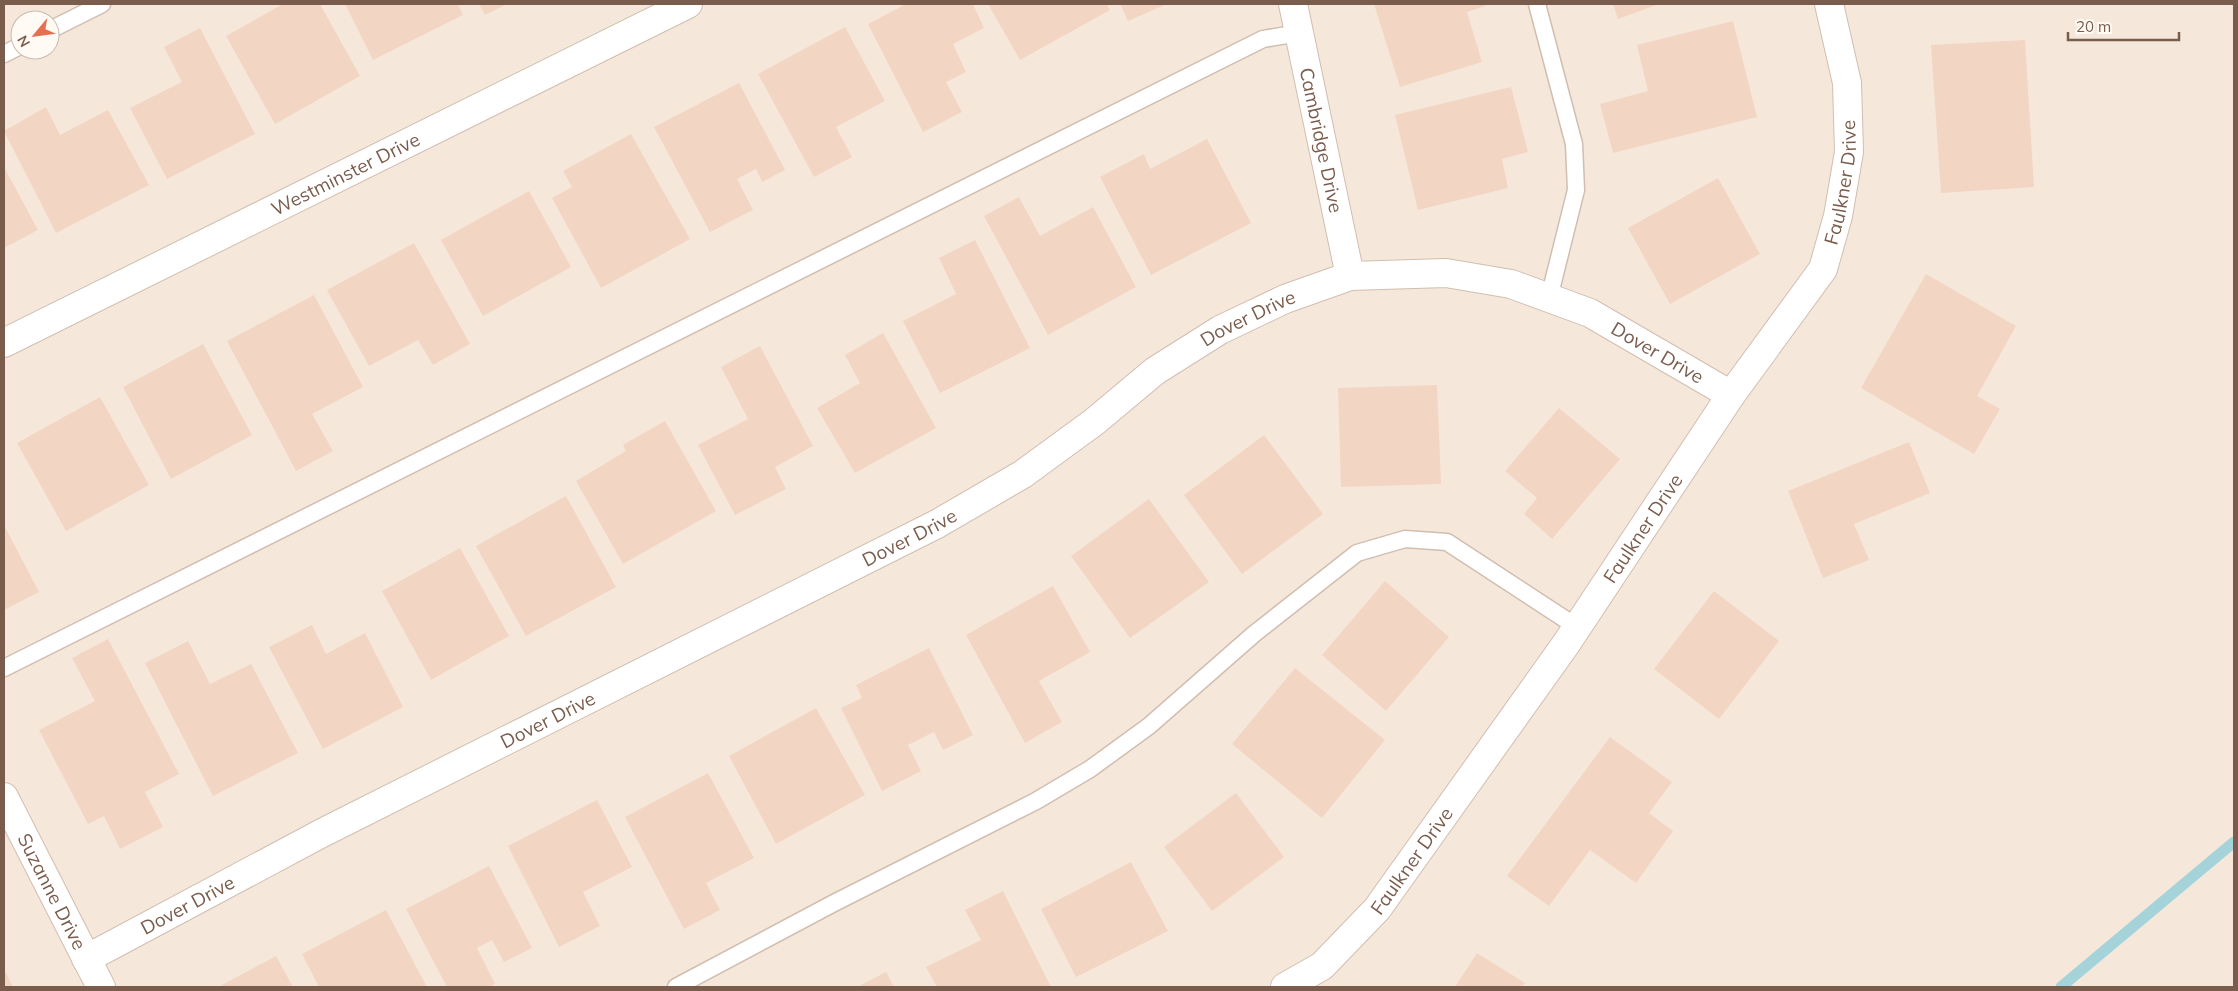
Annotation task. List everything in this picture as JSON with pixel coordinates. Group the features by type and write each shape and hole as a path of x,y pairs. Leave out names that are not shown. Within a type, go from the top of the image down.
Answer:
{"street":[{"name":"Westminster Drive","path":"4,343 688,4"},
{"name":"Cambridge Drive","path":"1293,4 1350,276"},
{"name":"Faulkner Drive","path":"1285,987 1322,966 1377,909 1577,627 1731,395 1823,269 1838,216 1849,152 1847,83 1829,4"},
{"name":"Dover Drive","path":"86,959 322,833 937,524 1022,474 1094,422 1156,371 1220,330 1285,299 1350,276 1446,273 1511,284 1590,313 1731,395"},
{"name":"Suzanne Drive","path":"4,797 101,987"}],"lane":[{"path":"60,25 102,4"},
{"path":"1537,4 1574,144 1576,190 1549,298"},
{"path":"4,668 1254,44 1263,40 1299,33"},
{"path":"676,987 834,903 1036,801 1090,769 1149,726 1254,634 1357,553 1404,539 1447,542 1577,627"}],"shaded area":[{"path":"4,4 2234,4 2234,987 4,987"}],"building":[{"path":"283,4 320,4 360,76 275,124 226,36"},
{"path":"345,4 458,4 463,15 373,60"},
{"path":"479,4 507,4 485,15"},
{"path":"906,4 973,4 984,28 953,44 966,72 946,82 962,112 923,132 868,24"},
{"path":"988,4 1107,4 1110,10 1020,60"},
{"path":"1120,4 1167,4 1128,21"},
{"path":"1374,4 1484,4 1485,6 1467,12 1482,62 1400,87"},
{"path":"1613,4 1659,4 1618,19"},
{"path":"1733,21 1757,117 1613,153 1600,104 1648,91 1637,45"},
{"path":"845,27 885,101 836,127 852,157 814,177 758,74"},
{"path":"200,28 255,134 167,179 130,108 182,82 164,47"},
{"path":"2025,40 2034,187 1941,193 1931,45"},
{"path":"739,83 785,170 762,182 756,169 737,179 753,210 710,232 654,127"},
{"path":"1511,87 1528,152 1502,159 1508,188 1418,210 1395,115"},
{"path":"46,107 60,135 108,110 149,185 56,233 4,131"},
{"path":"631,134 690,239 601,288 552,198 572,187 563,171"},
{"path":"1207,139 1251,223 1151,275 1100,177 1144,154 1150,169"},
{"path":"4,167 38,230 4,248"},
{"path":"1718,178 1760,254 1670,304 1628,228"},
{"path":"529,191 571,267 483,316 441,240"},
{"path":"1019,197 1040,236 1093,207 1136,287 1048,335 984,216"},
{"path":"975,240 1030,348 940,393 903,321 956,294 939,258"},
{"path":"414,243 470,344 433,365 418,340 369,366 327,290"},
{"path":"1926,274 2016,326 1977,396 2000,409 1974,454 1861,388"},
{"path":"314,295 363,387 312,414 333,451 296,471 227,341"},
{"path":"883,333 936,428 855,473 817,408 860,383 845,355"},
{"path":"203,344 252,435 171,479 123,387"},
{"path":"760,346 813,446 775,467 786,489 735,515 698,445 748,419 721,367"},
{"path":"1437,385 1441,484 1341,487 1338,388"},
{"path":"100,397 149,485 66,531 17,443"},
{"path":"1559,408 1620,459 1552,539 1524,514 1537,498 1505,471"},
{"path":"665,421 716,511 623,564 576,481 626,451 623,445"},
{"path":"1264,435 1323,514 1242,574 1184,495"},
{"path":"1909,442 1930,493 1854,524 1869,560 1823,578 1788,491"},
{"path":"566,496 616,587 526,636 476,546"},
{"path":"1149,499 1209,582 1130,638 1071,556"},
{"path":"4,525 39,592 4,610"},
{"path":"460,548 509,636 431,680 382,591"},
{"path":"1385,581 1449,637 1386,711 1322,655"},
{"path":"1053,586 1090,652 1039,681 1062,722 1025,743 966,635"},
{"path":"1714,591 1779,641 1719,719 1654,669"},
{"path":"312,625 326,654 365,633 403,707 323,749 269,647"},
{"path":"108,639 179,774 145,792 163,827 120,849 104,816 88,824 39,730 95,701 72,658"},
{"path":"188,641 210,684 251,664 298,753 213,796 145,663"},
{"path":"929,648 973,735 943,750 934,732 908,745 921,771 882,791 841,708 862,698 856,685"},
{"path":"1295,668 1385,740 1322,818 1232,744"},
{"path":"816,708 865,795 776,844 729,756"},
{"path":"1610,737 1672,782 1649,813 1673,831 1636,883 1590,850 1549,906 1507,876"},
{"path":"708,773 754,858 706,883 720,910 684,929 625,817"},
{"path":"1236,793 1284,857 1212,911 1164,847"},
{"path":"597,800 632,867 583,892 600,926 559,947 508,846"},
{"path":"1131,862 1168,931 1076,977 1041,909"},
{"path":"489,866 532,948 504,962 492,940 477,948 495,984 489,987 447,987 406,909"},
{"path":"1003,891 1051,987 937,987 926,967 981,940 965,910"},
{"path":"386,910 427,987 319,987 302,954"},
{"path":"1477,953 1525,983 1522,987 1455,987"},
{"path":"276,956 293,987 218,987"},
{"path":"4,969 13,987 4,987"},
{"path":"886,972 894,987 857,987"}],"waterway":[{"path":"2061,987 2234,842"}]}
